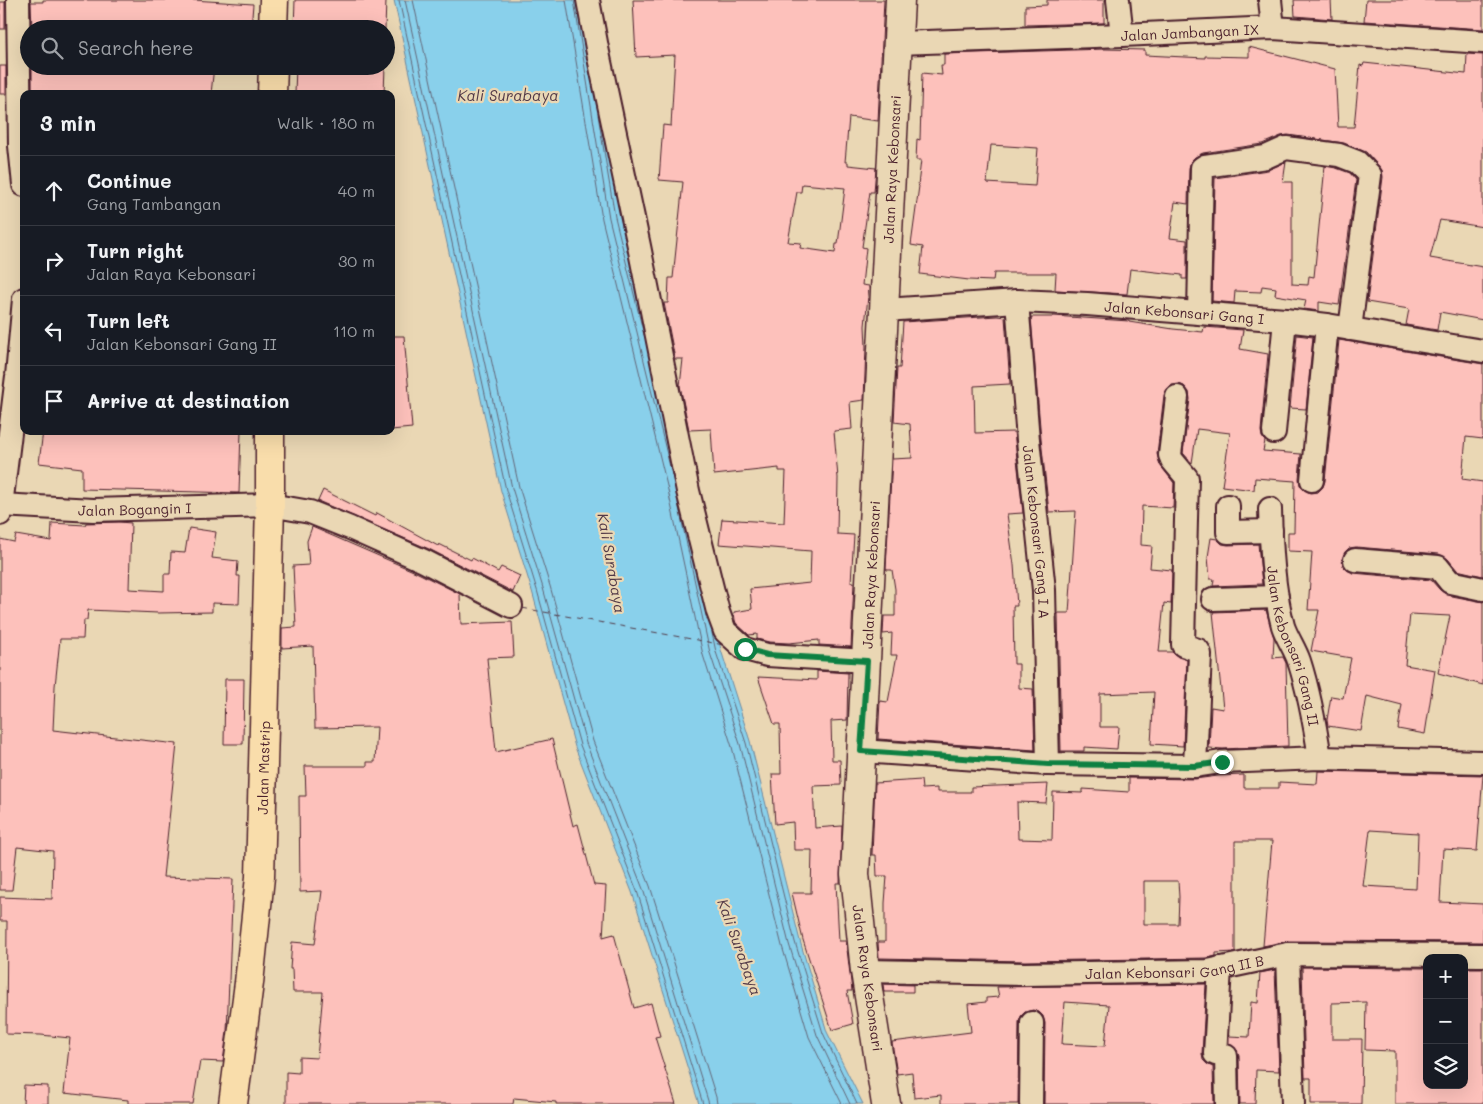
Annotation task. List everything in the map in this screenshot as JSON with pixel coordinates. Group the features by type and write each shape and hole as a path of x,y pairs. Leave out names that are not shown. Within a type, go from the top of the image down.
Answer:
{"main road":[{"path":"274,0 274,20"},
{"name":"Jalan Raya Kebonsari","path":"886,1104 865,971 855,874 900,0"},
{"path":"272,90 273,75"},
{"name":"Jalan Mastrip","path":"232,1104 249,983 260,877 270,505 270,435"}],"street":[{"path":"18,0 20,146"},
{"path":"588,0 688,491 718,612 725,631 745,649 767,655 867,661"},
{"path":"1118,0 1122,36"},
{"path":"1270,0 1273,28"},
{"name":"Jalan Jambangan IX","path":"898,43 1122,36 1273,28 1483,42"},
{"path":"1199,313 1202,168 1204,166 1266,157 1286,148 1339,155 1357,162 1370,175 1350,329"},
{"name":"Jalan Kebonsari Gang I","path":"884,310 1017,301 1087,304 1285,320 1483,351"},
{"name":"Jalan Kebonsari Gang I A","path":"1017,301 1028,440 1044,590 1048,764"},
{"path":"1274,432 1285,320"},
{"path":"1312,480 1327,326"},
{"path":"1,508 20,335"},
{"path":"1177,397 1170,455 1187,478 1182,645 1198,650 1200,654 1195,766"},
{"name":"Jalan Bogangin I","path":"1,508 93,510 270,505 310,512 424,561 511,606"},
{"name":"Jalan Kebonsari Gang II","path":"1228,506 1228,532 1275,526 1277,597 1283,626 1299,662 1307,688 1314,716 1320,758"},
{"path":"1355,560 1438,567 1450,582 1483,589"},
{"path":"1214,599 1277,597"},
{"path":"861,751 1048,764 1195,766 1222,762 1320,758 1483,762"},
{"path":"1288,954 1293,1104"},
{"name":"Jalan Kebonsari Gang II B","path":"865,971 1025,974 1208,971 1288,954 1483,955"},
{"path":"1220,968 1215,1054 1226,1056 1227,1104"},
{"path":"1031,1104 1032,1023"}],"water":[{"name":"Kali Surabaya","path":"394,0 584,0 620,216 686,486 721,650 750,741 800,941 827,1032 863,1104 699,1104 632,892 575,747 532,591 501,491"}],"building":[{"path":"43,0 193,0 253,4 252,20 32,20 31,2 43,2"},
{"path":"295,0 386,0 385,20 294,20"},
{"path":"633,0 884,0 878,121 849,117 845,162 848,162 848,165 876,168 874,192 870,192 862,247 866,248 862,285 869,286 865,326 864,400 850,402 852,429 834,431 838,478 837,534 854,535 851,582 854,582 851,647 819,645 819,640 789,643 769,642 757,639 757,634 749,635 736,623 734,612 752,609 750,589 810,583 811,551 719,544 722,519 784,523 786,471 779,471 779,468 714,475 711,429 689,430 680,386 683,359 675,359 664,303 668,303 669,278 673,278 683,182 659,180 663,125 671,126 675,55 636,57","holes":["802,184 845,188 838,244 836,244 835,253 800,248 801,243 788,242 797,192 801,192"]},
{"path":"1047,0 1104,0 1104,23 1025,25 1025,6 1047,5"},
{"path":"1294,0 1331,0 1332,19 1295,16"},
{"path":"1366,0 1483,0 1483,29 1364,21"},
{"path":"0,2 5,2 5,29 0,29"},
{"path":"1249,47 1335,69 1338,127 1354,127 1360,65 1363,66 1364,63 1466,74 1467,54 1483,55 1483,227 1440,220 1430,258 1483,267 1483,320 1440,312 1437,330 1406,325 1409,309 1367,302 1383,177 1382,170 1366,152 1344,143 1288,135 1262,144 1203,153 1191,161 1189,168 1188,204 1175,202 1170,238 1187,240 1187,279 1182,279 1182,275 1130,269 1127,294 1055,290 1056,273 994,273 993,281 920,274 923,247 911,245 921,160 916,160 917,139 920,140 922,73 942,75 941,65 944,65 944,54 1105,49 1145,50 1145,55 1205,58 1205,56 1249,57","holes":["991,145 1038,148 1035,186 987,183"]},
{"path":"0,66 6,66 6,94 0,94"},
{"path":"32,75 213,75 211,90 32,90"},
{"path":"296,75 385,75 384,90 295,90"},
{"path":"1286,162 1283,182 1292,182 1292,284 1308,285 1309,276 1314,277 1325,166 1350,173 1356,180 1339,305 1319,302 1319,311 1304,309 1306,300 1275,295 1276,288 1262,286 1261,292 1235,291 1234,303 1212,301 1215,178 1268,170"},
{"path":"1053,316 1129,321 1203,332 1204,327 1243,330 1240,349 1268,354 1261,431 1265,441 1263,451 1301,454 1300,485 1310,493 1318,492 1323,487 1325,481 1339,340 1483,364 1483,439 1466,437 1462,479 1483,482 1483,576 1457,570 1448,559 1439,554 1356,547 1349,548 1342,559 1343,566 1353,573 1431,580 1447,595 1483,602 1483,685 1438,673 1450,616 1410,614 1405,665 1435,670 1425,734 1398,729 1402,705 1367,696 1361,731 1328,726 1327,720 1331,696 1343,698 1351,658 1311,651 1319,610 1308,610 1312,552 1288,551 1288,532 1294,532 1295,481 1255,478 1254,490 1222,486 1230,433 1197,429 1192,463 1183,453 1190,399 1189,392 1184,386 1179,384 1172,385 1164,395 1157,454 1160,465 1174,483 1173,508 1142,506 1141,545 1152,546 1150,568 1172,570 1171,604 1164,603 1159,652 1172,652 1178,657 1187,660 1183,746 1151,744 1154,692 1100,694 1100,727 1119,727 1117,749 1084,747 1084,751 1061,751 1058,613 1069,613 1076,511 1049,512 1031,317"},
{"path":"1005,317 1010,384 974,386 975,433 1014,432 1023,513 1007,514 1017,606 1013,606 1014,664 1019,664 1019,688 1033,689 1035,750 878,739 880,701 888,702 897,655 891,655 892,633 883,634 884,616 895,616 895,589 892,570 887,570 886,568 892,459 912,458 910,424 894,422 897,368 900,368 903,322"},
{"path":"1297,335 1313,337 1306,409 1290,408"},
{"path":"395,336 404,336 412,428 395,430"},
{"path":"42,435 241,435 239,493 82,489 82,468 39,463"},
{"path":"323,490 375,516 377,513 438,546 439,544 471,560 472,558 498,572 501,567 520,576 513,592 429,549 318,501"},
{"path":"52,523 85,525 86,523 131,523 129,589 164,591 164,574 170,574 171,552 185,553 189,528 216,532 212,558 238,561 237,576 240,576 239,604 212,603 212,612 158,613 88,610 87,620 84,620 83,639 60,639 55,686 53,730 177,744 163,877 233,879 227,1031 223,1062 200,1061 193,1104 128,1104 128,1100 64,1093 70,1038 6,1034 7,921 0,921 0,897 52,899 53,851 17,847 12,890 0,890 0,539 14,542 16,535 51,541"},
{"path":"312,527 418,573 460,594 461,624 512,622 514,657 487,658 496,752 552,739 573,826 578,824 594,885 606,886 603,937 614,934 634,1008 651,1003 660,1036 655,1037 676,1104 556,1104 556,1102 514,1098 513,1104 286,1104 286,1072 299,1073 299,1057 317,1058 323,992 293,992 292,969 290,969 292,942 315,944 322,891 300,892 299,796 306,796 305,766 367,766 367,762 375,762 377,727 315,728 313,646 282,648 282,628 296,627 293,566 309,565 307,541"},
{"path":"1211,538 1228,545 1258,544 1262,584 1213,586 1214,579 1210,579 1208,557"},
{"path":"1266,610 1274,638 1273,658 1283,657 1286,663 1288,746 1209,748 1211,707 1223,709 1213,612"},
{"path":"817,671 848,673 847,720 831,721 832,760 840,760 841,785 813,786 815,828 842,826 840,883 836,883 839,941 846,941 852,991 847,991 853,1024 832,1030 803,940 792,893 811,893 812,850 794,850 793,822 775,824 772,774 781,774 780,724 774,724 758,677 817,680"},
{"path":"225,679 244,679 243,744 224,744"},
{"path":"1318,771 1483,775 1477,851 1443,849 1440,902 1483,904 1483,942 1288,941 1263,946 1272,841 1235,841 1235,952 1216,953 1216,956 1207,958 1025,961 879,958 878,942 885,942 887,876 877,876 876,855 872,855 875,783 921,780 922,789 937,788 937,792 971,792 971,787 1048,784 1046,803 1017,802 1018,839 1052,840 1053,792 1083,793 1083,789 1129,792 1129,778 1195,779 1244,775 1244,788 1279,788 1279,782 1317,784","holes":["1370,830 1418,833 1416,889 1363,886","1144,881 1178,881 1178,924 1144,924"]},
{"path":"1302,967 1423,968 1423,1089 1468,1089 1468,968 1483,968 1483,1104 1395,1104 1395,1051 1365,1050 1366,1002 1332,1003 1332,1039 1362,1039 1361,1104 1311,1104 1311,1078 1305,1078"},
{"path":"1275,970 1279,1071 1256,1070 1255,1104 1240,1104 1239,1055 1237,1050 1229,1043 1229,1036 1249,1037 1251,1002 1258,1003 1260,973"},
{"path":"883,984 913,985 913,992 884,992"},
{"path":"1206,984 1202,1054 1203,1060 1213,1067 1214,1104 1044,1104 1045,1023 1043,1016 1033,1010 1025,1012 1019,1022 1018,1104 941,1104 941,1095 914,1098 912,1072 897,1074 892,1042 971,1032 968,1004 986,1002 986,998 999,997 997,987","holes":["1065,1002 1109,1005 1105,1046 1062,1044"]},
{"path":"24,1085 48,1086 48,1104 23,1104"}],"ferry route":[{"path":"522,608 724,645"}],"route":[{"path":"745,649 767,655 867,661 861,751 1048,764 1195,766 1222,762"}]}
